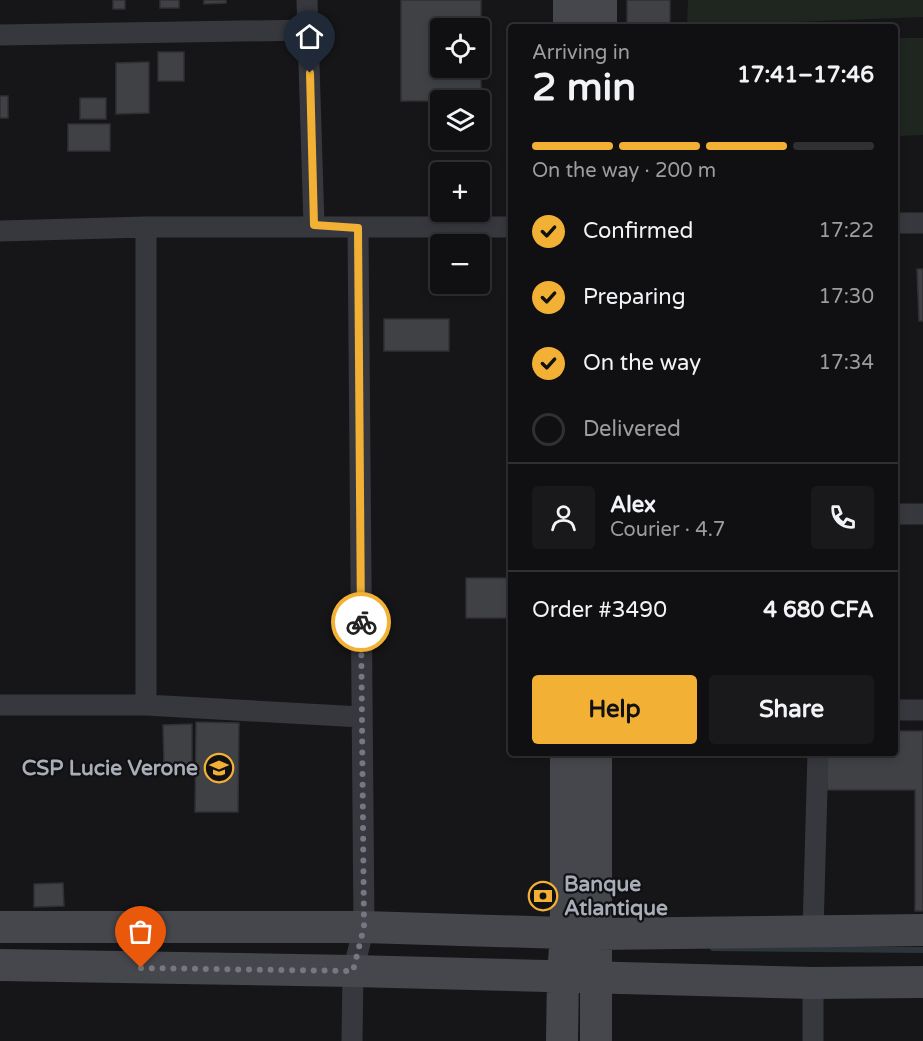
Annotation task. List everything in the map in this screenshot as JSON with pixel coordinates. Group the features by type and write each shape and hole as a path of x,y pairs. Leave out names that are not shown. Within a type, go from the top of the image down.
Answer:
{"street":[{"path":"307,0 314,225"},
{"path":"569,0 569,24"},
{"path":"601,0 601,24"},
{"path":"0,35 308,30"},
{"path":"898,224 923,224"},
{"path":"0,231 146,226 314,225 358,228 508,226"},
{"path":"146,226 146,705"},
{"path":"351,1041 353,971 364,927 358,228"},
{"path":"898,514 923,514"},
{"path":"0,705 146,705 361,717"},
{"path":"898,710 923,710"},
{"path":"566,756 581,933 597,977 596,1041"},
{"path":"562,1041 562,976 581,933 596,756"},
{"path":"813,931 819,756"},
{"path":"0,927 364,927 581,933 923,930"},
{"path":"0,965 813,982 923,982"},
{"path":"813,982 813,1041"}],"shaded area":[{"path":"688,0 923,0 923,17 687,24"},
{"path":"898,38 923,38 923,135 898,136"}],"building":[{"path":"113,0 125,0 125,9 113,9"},
{"path":"160,0 179,0 179,8 160,8"},
{"path":"204,0 226,0 226,3 204,4"},
{"path":"401,0 481,0 481,18 430,18 430,78 481,78 481,90 430,90 430,101 401,101"},
{"path":"627,0 670,0 670,24 627,24"},
{"path":"158,52 184,52 184,81 158,81"},
{"path":"149,62 149,113 116,114 116,63"},
{"path":"0,96 8,96 8,118 0,118"},
{"path":"80,98 106,98 106,119 80,119"},
{"path":"68,124 110,124 110,151 68,151"},
{"path":"917,269 923,269 923,321 919,321"},
{"path":"384,319 449,319 449,351 384,351"},
{"path":"466,578 508,578 508,618 466,618"},
{"path":"196,722 239,723 238,812 195,812"},
{"path":"192,724 192,767 164,767 163,725"},
{"path":"898,731 923,731 923,911 915,911 915,790 827,790 827,756 898,756"},
{"path":"63,883 64,906 34,907 34,884"}],"waterway":[{"path":"713,948 923,950"}],"way so far":[{"path":"141,968 353,971 364,927 361,622"}],"place":[{"name":"CSP Lucie Verone","path":"219,768"},
{"name":"Banque Atlantique","path":"543,896"}],"route":[{"path":"310,73 314,225 358,228 361,622"}]}
